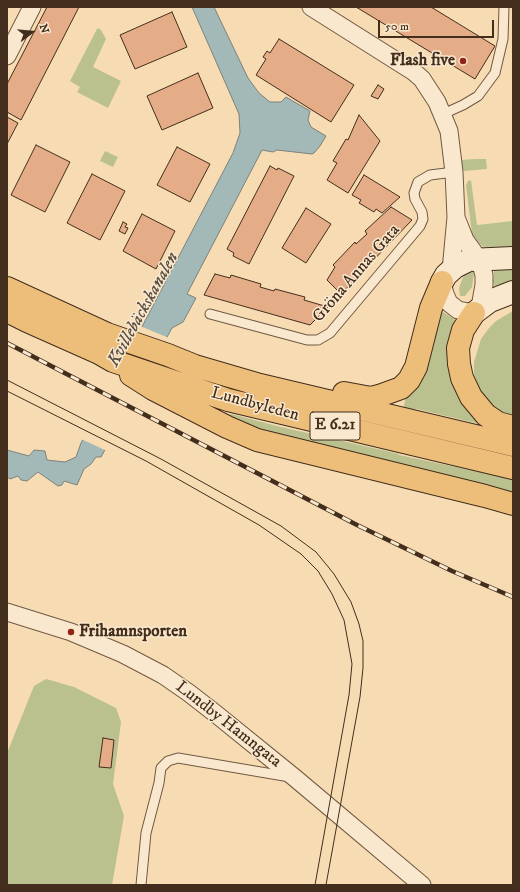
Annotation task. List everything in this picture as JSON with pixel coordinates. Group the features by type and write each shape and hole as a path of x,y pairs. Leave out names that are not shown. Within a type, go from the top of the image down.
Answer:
{"highway":[{"path":"212,370 243,368 371,398 387,394 401,388 414,373 431,308 447,277"},
{"name":"Lundbyleden","path":"7,288 156,382 513,468"},
{"path":"477,310 463,330 458,348 462,378 472,397 486,415 498,423 513,427"},
{"name":"Lundbyleden","path":"7,311 106,350 168,355 195,366 260,385 513,445"},
{"path":"156,382 227,427 258,440 513,504"}],"main road":[{"path":"447,277 461,262 478,258 513,258"},
{"path":"477,310 490,301 511,293"}],"street":[{"path":"7,56 32,7"},
{"path":"311,7 414,72 422,79 430,90 449,131 454,172 456,216 445,294 449,304 458,310 477,310 483,294 484,275 478,258 465,240 456,216"},
{"name":"Lundby Hamngata","path":"7,612 71,632 124,654 163,675 205,705 295,778 422,885"}],"lane":[{"path":"442,114 463,105 478,96 494,73 503,39 504,7"},
{"name":"Gröna Annas Gata","path":"210,314 307,340 318,340 330,333 420,226 423,219 422,212 415,199 414,193 418,182 430,175 454,172"},
{"path":"141,885 146,833 159,783 161,768 168,761 178,758 295,778"}],"green space":[{"path":"98,28 101,30 106,39 93,67 121,81 108,108 77,92 80,87 70,81"},
{"path":"105,151 118,157 113,167 100,161"},
{"path":"486,159 487,169 464,171 459,167 459,160"},
{"path":"471,180 477,225 513,221 513,247 491,250 482,246 472,234 466,185 468,181"},
{"path":"513,266 513,281 495,286 493,282 494,268"},
{"path":"471,269 474,272 472,287 465,296 460,296 459,288 465,272"},
{"path":"513,311 513,419 503,416 483,399 474,374 474,362 481,339 489,328 496,321"},
{"path":"443,312 454,319 456,323 452,333 492,427 417,409 403,409 406,397 440,313"},
{"path":"232,414 399,455 513,479 513,497 276,437 224,415"},
{"path":"46,679 74,687 116,708 121,722 113,784 124,816 112,885 7,885 7,753 34,686"}],"water":[{"path":"192,7 214,7 248,78 259,93 270,102 281,102 286,97 310,111 308,120 311,127 326,136 320,146 312,154 262,150 187,294 196,298 183,322 172,328 101,457 96,457 91,464 84,469 77,485 64,481 62,485 58,486 38,472 27,481 21,480 18,476 10,479 7,477 7,450 29,456 34,450 45,451 47,460 65,462 76,457 81,443 233,153 240,133 239,114"}],"pier":[{"path":"140,326 169,338 107,451 81,439"}],"building":[{"path":"47,7 79,7 21,120 7,112 7,84"},
{"path":"356,7 431,7 495,46 475,79"},
{"path":"172,12 187,47 135,69 120,35"},
{"path":"279,39 354,85 331,122 256,75 266,59 263,57 267,51 270,53"},
{"path":"198,73 213,108 162,130 147,96"},
{"path":"378,85 384,89 378,99 371,96"},
{"path":"359,115 380,141 348,193 327,180 337,163 333,161 346,139 348,140"},
{"path":"7,117 18,123 7,144"},
{"path":"36,145 70,162 45,212 11,195"},
{"path":"177,147 210,164 190,202 157,185"},
{"path":"270,166 277,170 278,168 294,176 249,264 233,256 234,253 227,249"},
{"path":"92,174 125,191 100,240 67,223"},
{"path":"364,175 400,197 382,213 376,209 374,212 359,203 361,200 352,195"},
{"path":"391,207 412,220 341,294 327,280 335,267 333,265 355,242 356,244 367,234 365,231"},
{"path":"306,208 331,224 306,263 282,248"},
{"path":"142,214 175,231 156,269 123,251"},
{"path":"123,222 127,224 125,227 128,228 125,234 119,231"},
{"path":"215,274 230,278 231,275 261,284 260,287 274,291 275,289 305,297 304,300 328,307 310,325 204,295"},
{"path":"103,738 114,740 111,768 99,767"}],"tram line":[{"path":"7,380 161,459 281,526 316,552 334,574 351,602 359,624 363,641 363,668 360,697 326,885"},
{"path":"7,391 146,461 259,525 301,554 318,571 332,594 344,620 352,664 349,695 315,885"}],"railway":[{"path":"7,343 357,525 452,571 513,597"}],"place":[{"name":"Flash five","path":"463,61"},
{"name":"Frihamnsporten","path":"71,632"}],"water label":[{"name":"Kvillebäckskanalen","path":"144,310"}]}
